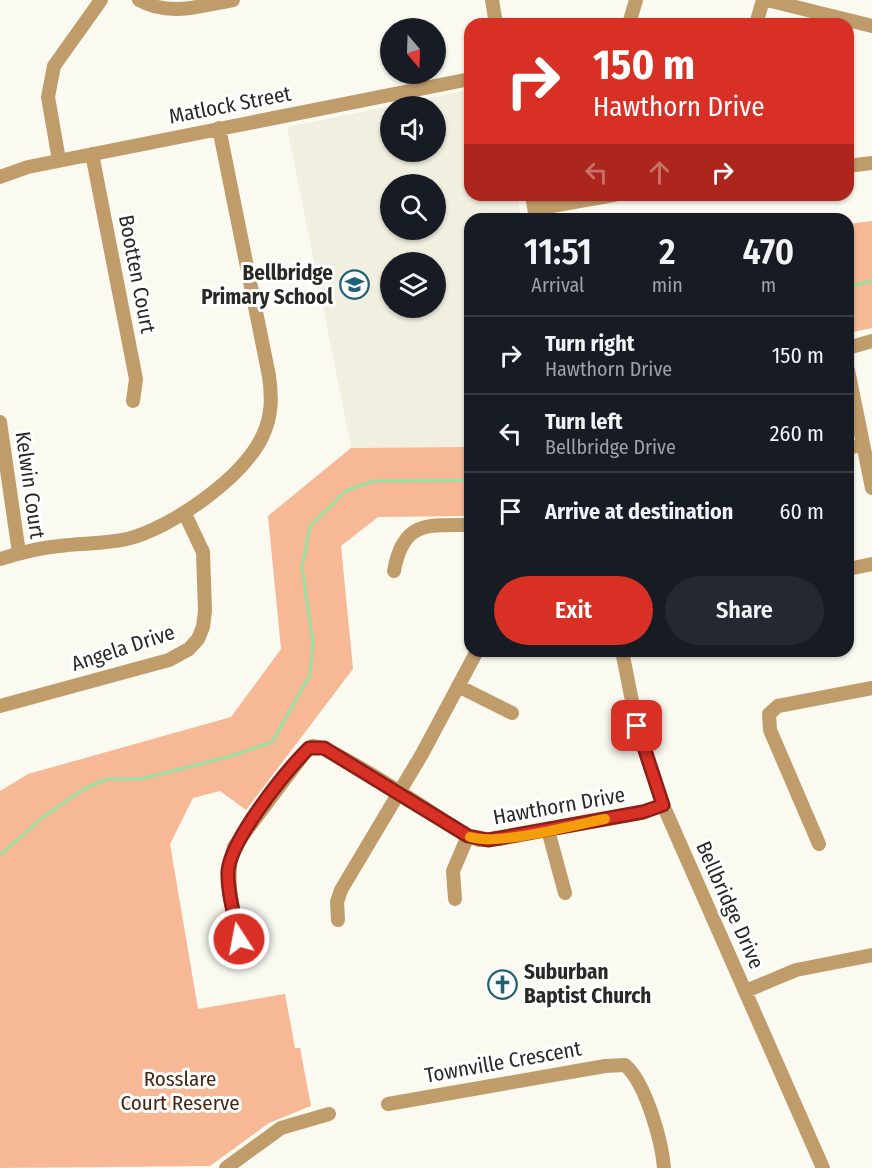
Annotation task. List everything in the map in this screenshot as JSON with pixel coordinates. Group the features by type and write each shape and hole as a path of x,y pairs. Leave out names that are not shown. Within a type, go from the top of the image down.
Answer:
{"street":[{"path":"59,160 48,97 54,66 102,0"},
{"path":"139,0 171,11 233,0"},
{"path":"492,0 495,18"},
{"path":"631,18 636,0"},
{"path":"758,18 765,0 839,18"},
{"path":"854,22 872,26"},
{"name":"Matlock Street","path":"0,177 28,167 59,160 464,80"},
{"path":"0,559 57,546 125,540 161,528 185,514 249,457 263,436 272,398 219,128"},
{"name":"Bootten Court","path":"92,154 136,379 133,401"},
{"path":"854,166 872,164"},
{"path":"540,213 589,201"},
{"path":"854,346 872,341"},
{"path":"854,402 872,488"},
{"name":"Kelwin Court","path":"0,422 19,553"},
{"path":"854,446 862,445"},
{"name":"Angela Drive","path":"0,706 169,660 189,649 203,627 205,571 203,552 185,514"},
{"path":"394,571 400,547 412,531 430,526 464,525"},
{"path":"854,568 872,564"},
{"path":"338,920 337,902 341,890 399,793 474,657"},
{"name":"Bellbridge Drive","path":"623,657 637,726 663,805 823,1168"},
{"path":"458,686 512,713"},
{"path":"819,844 764,712 778,706 872,688"},
{"name":"Hawthorn Drive","path":"239,939 228,885 228,871 234,847 243,831 309,748 324,748 468,836 488,840 643,812 663,805"},
{"path":"548,830 565,893"},
{"path":"455,899 453,871 468,836"},
{"path":"221,943 254,937"},
{"path":"746,991 796,970 872,955"},
{"name":"Townville Crescent","path":"388,1104 628,1060 658,1131 664,1168"},
{"path":"226,1168 281,1128 329,1114"}],"shaded area":[{"name":"Bellbridge Primary School","path":"464,91 464,201 518,201 520,213 464,213 464,447 351,448 287,127 380,108 380,162 446,162 446,96 439,96"}],"green space":[{"path":"872,221 872,328 854,332 854,223"},
{"name":"Rosslare Court Reserve","path":"464,447 464,516 378,517 341,546 353,669 246,810 220,791 193,798 170,844 198,1009 285,994 295,1048 300,1048 311,1106 269,1123 210,1166 0,1168 0,791 28,774 231,717 281,649 268,516 351,448"}],"waterway":[{"path":"854,285 872,281"},
{"path":"0,855 43,817 84,789 107,779 141,779 231,756 272,742 310,675 313,643 302,567 310,526 347,490 374,481 464,480"}],"slow traffic":[{"path":"470,837 479,840 499,839 605,819"}],"place":[{"name":"Bellbridge Primary School","path":"354,285"},
{"name":"Suburban Baptist Church","path":"503,984"}],"route":[{"path":"239,939 228,885 228,871 234,847 243,831 309,748 313,746 324,748 468,836 488,840 643,812 663,805 637,726"}]}
